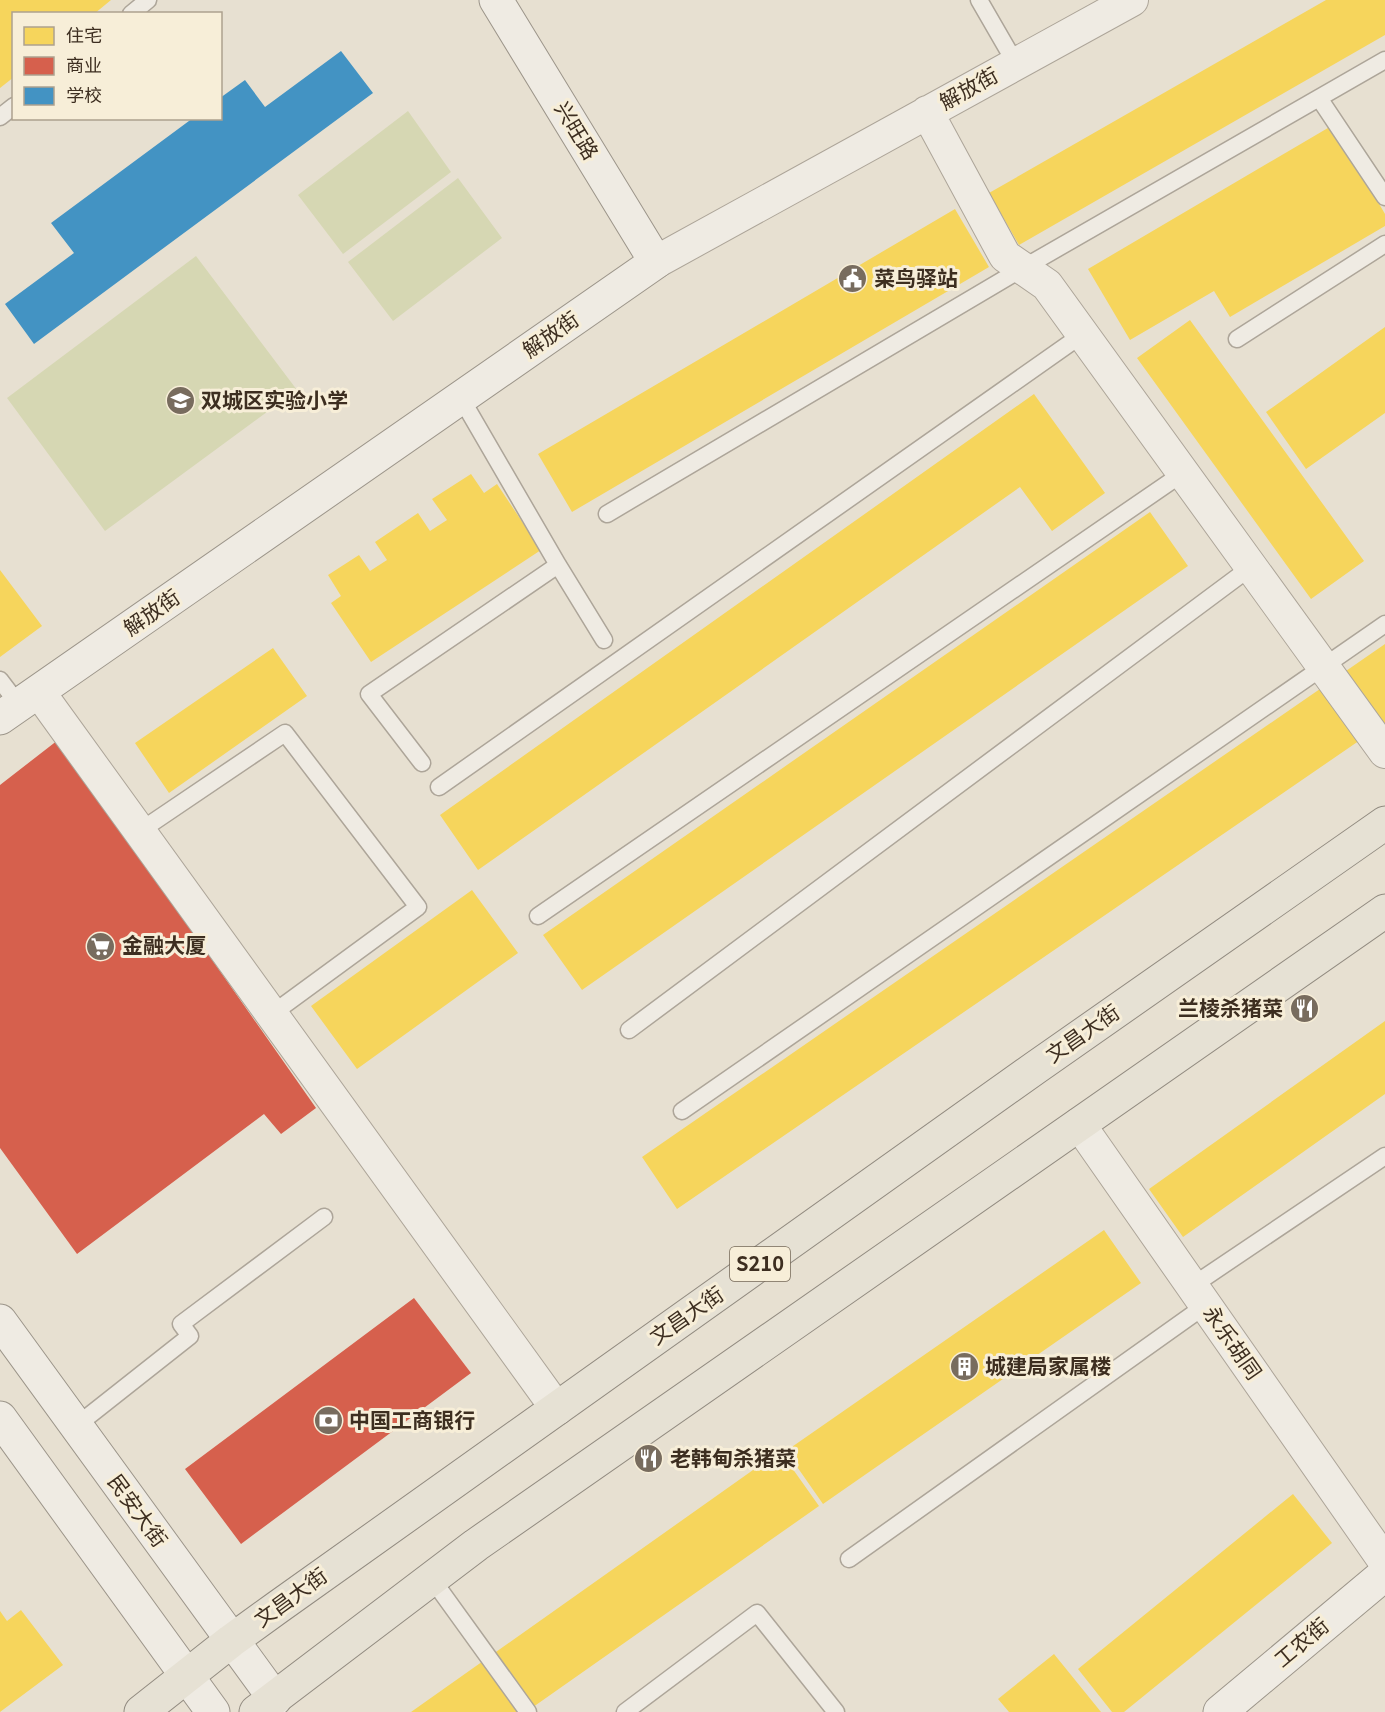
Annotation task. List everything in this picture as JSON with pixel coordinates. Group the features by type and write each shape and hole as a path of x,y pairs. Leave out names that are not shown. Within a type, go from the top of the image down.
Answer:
{"main road":[{"name":"兴旺路","path":"496,0 656,262"},
{"name":"解放街","path":"14,699 460,398 656,262"},
{"name":"文昌大街","path":"141,1712 231,1641 557,1408 1035,1068 1385,823"},
{"path":"265,1705 476,1545 1385,910"},
{"name":"民安大街","path":"0,1321 231,1641 265,1705"},
{"path":"0,1418 213,1712"},
{"name":"工农街","path":"1220,1712 1385,1574"}],"street":[{"name":"解放街","path":"656,262 1131,0"},
{"path":"927,112 1005,256 1047,285 1385,752"},
{"path":"14,699 140,831 557,1408"},
{"name":"永乐胡同","path":"1080,1124 1385,1562"}],"lane":[{"path":"133,12 148,0"},
{"path":"979,0 1016,64"},
{"path":"607,514 1023,268 1385,60"},
{"path":"1319,98 1385,196"},
{"path":"0,117 12,108"},
{"path":"1238,339 1385,244"},
{"path":"439,787 1083,334"},
{"path":"460,398 604,640"},
{"path":"538,916 1183,473"},
{"path":"422,763 369,694 558,566"},
{"path":"629,1030 1251,567"},
{"path":"682,1111 1385,624"},
{"path":"140,831 285,733 418,907 272,1014"},
{"path":"849,1559 1385,1156"},
{"path":"76,1426 190,1336 181,1324 324,1217"},
{"path":"432,1579 528,1712"},
{"path":"625,1712 757,1613 836,1712"}],"green space":[{"path":"408,111 451,172 343,254 298,195"},
{"path":"458,178 502,238 393,321 348,262"},
{"path":"196,256 297,390 105,531 7,398"}],"building: 住宅":[{"path":"0,0 111,0 96,12 12,12 12,79 0,88"},
{"path":"1326,0 1385,0 1385,35 1019,245 989,193"},
{"path":"1333,125 1385,214 1385,226 1230,317 1214,291 1130,340 1088,269"},
{"path":"955,209 989,267 572,512 538,454"},
{"path":"1190,320 1364,561 1311,599 1137,358"},
{"path":"1385,327 1385,413 1306,469 1266,412"},
{"path":"1034,394 1105,493 1052,531 1020,487 478,870 440,815"},
{"path":"471,474 484,493 497,484 541,550 371,662 331,603 341,596 328,575 359,555 370,571 387,560 375,542 418,513 430,531 447,520 432,499"},
{"path":"1150,512 1188,566 582,990 543,935"},
{"path":"0,570 42,626 0,657"},
{"path":"1385,644 1385,723 677,1209 642,1157"},
{"path":"273,648 307,696 169,793 135,743"},
{"path":"472,890 518,953 357,1069 311,1006"},
{"path":"1385,1021 1385,1094 1183,1237 1149,1189"},
{"name":"城建局家属楼","path":"1104,1230 1141,1283 823,1504 786,1451"},
{"path":"780,1451 819,1506 526,1712 411,1712"},
{"path":"1293,1494 1332,1543 1124,1712 1112,1712 1078,1669"},
{"path":"21,1610 63,1665 0,1712 0,1611 7,1621"},
{"path":"1054,1654 1101,1712 1009,1712 998,1699"}],"building: 商业":[{"name":"金融大厦","path":"58,740 316,1108 281,1134 264,1114 77,1254 0,1148 0,785"},
{"name":"中国工商银行","path":"414,1298 471,1373 241,1544 185,1469"}],"building: 学校":[{"path":"341,51 373,93 34,344 5,304 74,253 51,223 190,120 222,120 222,97 245,80 265,107"}],"place":[{"name":"菜鸟驿站","path":"853,279"},
{"name":"双城区实验小学","path":"180,401"},
{"name":"金融大厦","path":"101,946"},
{"name":"兰棱杀猪菜","path":"1304,1009"},
{"name":"城建局家属楼","path":"964,1367"},
{"name":"中国工商银行","path":"328,1421"},
{"name":"老韩甸杀猪菜","path":"649,1459"}]}
